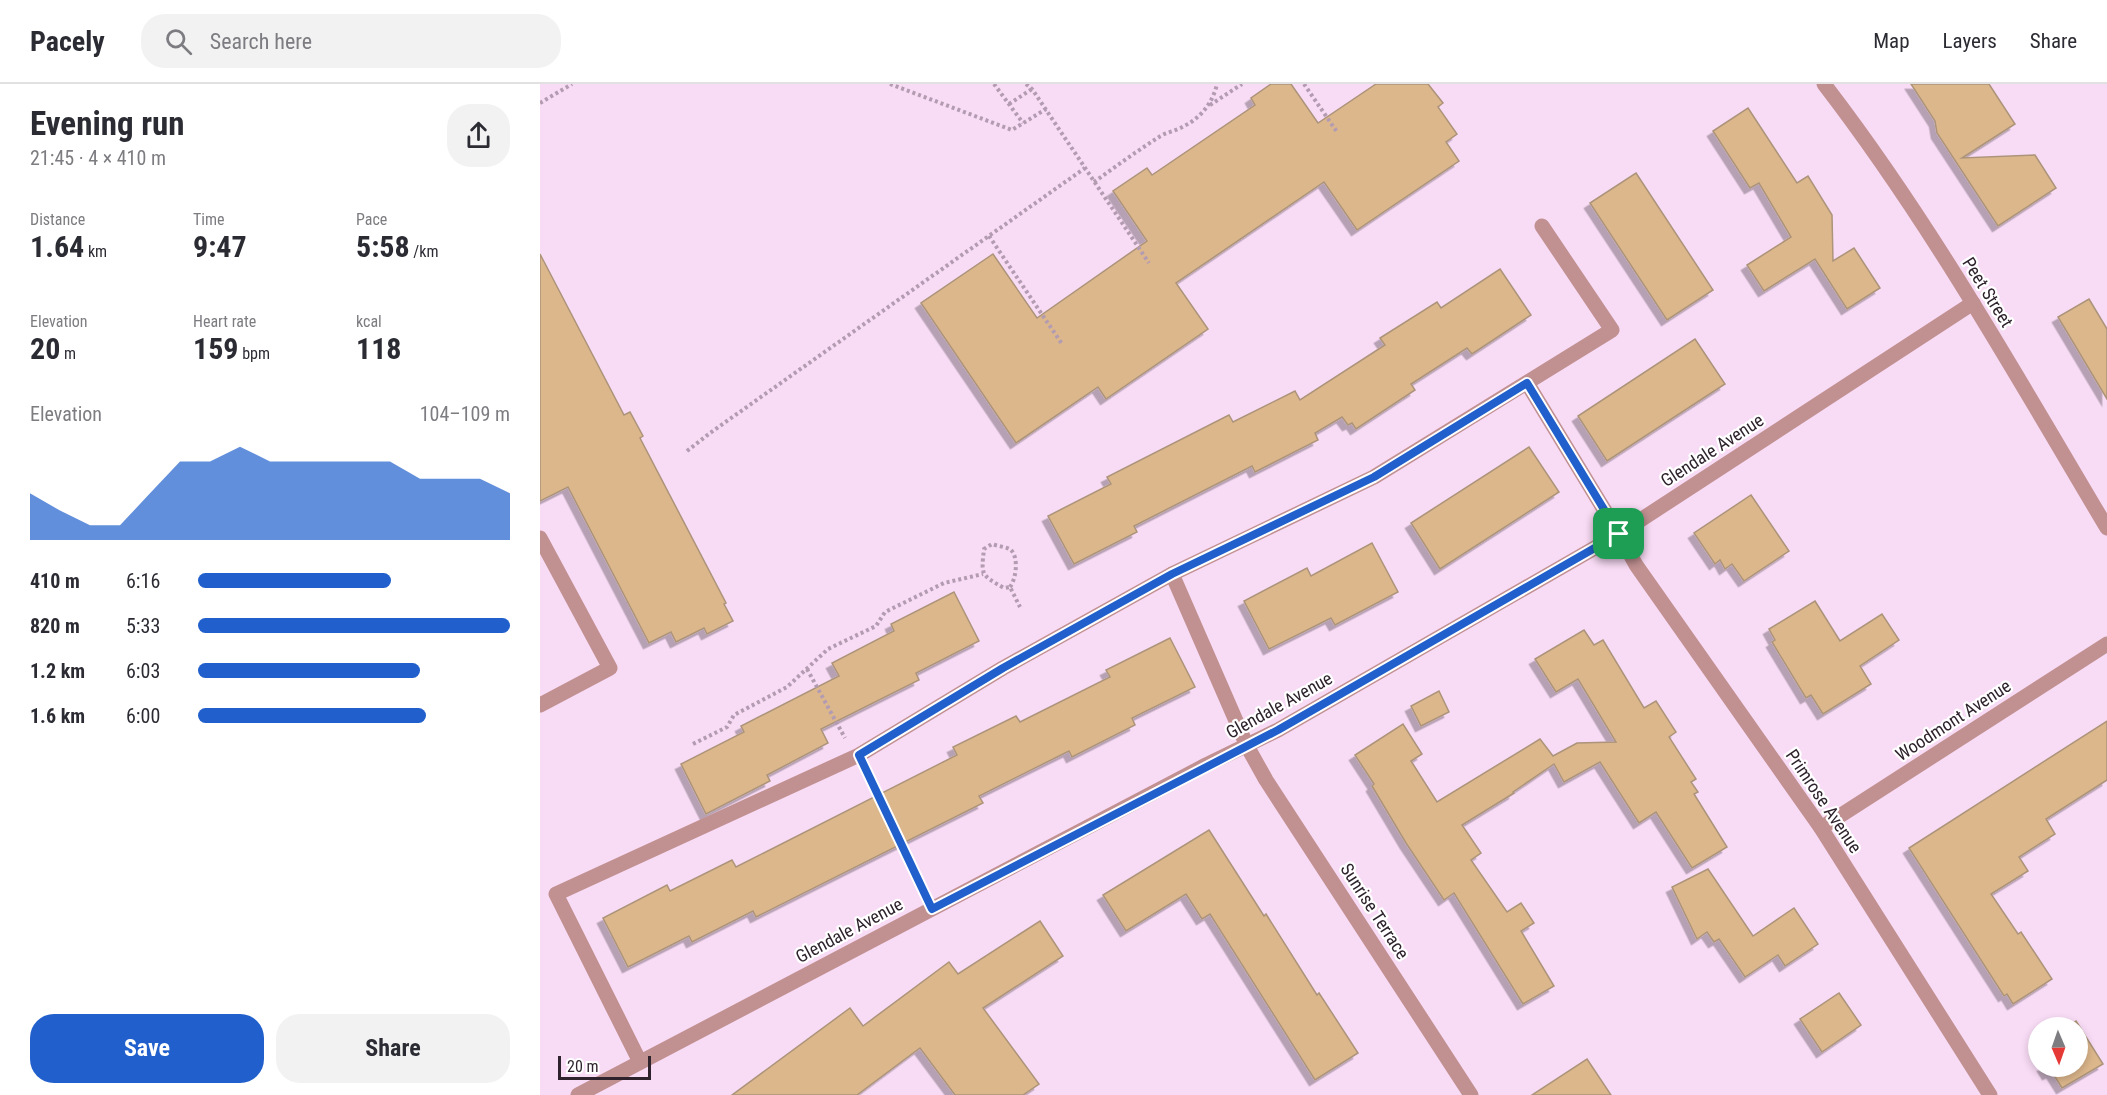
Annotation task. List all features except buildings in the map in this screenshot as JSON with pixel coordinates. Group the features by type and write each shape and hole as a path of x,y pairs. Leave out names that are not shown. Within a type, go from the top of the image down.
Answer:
{"street":[{"name":"Peet Street","path":"1824,84 1865,138 1973,303 2107,528"},
{"path":"640,1062 556,894 859,755 1003,668 1172,574 1374,477 1612,330 1542,226"},
{"name":"Glendale Avenue","path":"578,1095 1247,746 1619,534 1973,303"},
{"name":"Primrose Avenue","path":"1527,383 1636,565 1821,828 1990,1095"},
{"path":"540,538 610,668 540,705"},
{"name":"Sunrise Terrace","path":"1172,574 1247,746 1266,780 1472,1095"},
{"name":"Woodmont Avenue","path":"1821,828 2107,644"}],"path":[{"path":"540,103 572,84"},
{"path":"890,84 1012,130 1046,110"},
{"path":"994,84 1023,123"},
{"path":"1026,84 1032,89 1149,262"},
{"path":"1094,182 1161,135 1197,118 1208,106 1215,94 1217,84"},
{"path":"1208,106 1242,84"},
{"path":"1304,84 1337,132"},
{"path":"1009,104 1032,89"},
{"path":"687,452 710,433 1085,168"},
{"path":"989,236 1062,344"},
{"path":"992,544 1011,550 1016,560 1013,583 1010,586 1004,588 985,578 981,570 984,549 992,544"},
{"path":"693,744 727,727 734,715 787,687 828,649 876,626 885,612 944,583 983,574"},
{"path":"1010,586 1020,607"},
{"path":"807,669 848,743 859,755 932,909"}],"route":[{"path":"1527,383 1619,534 1278,730 1206,765 932,909 859,755 1003,668 1172,574 1374,477 1527,383"}]}
